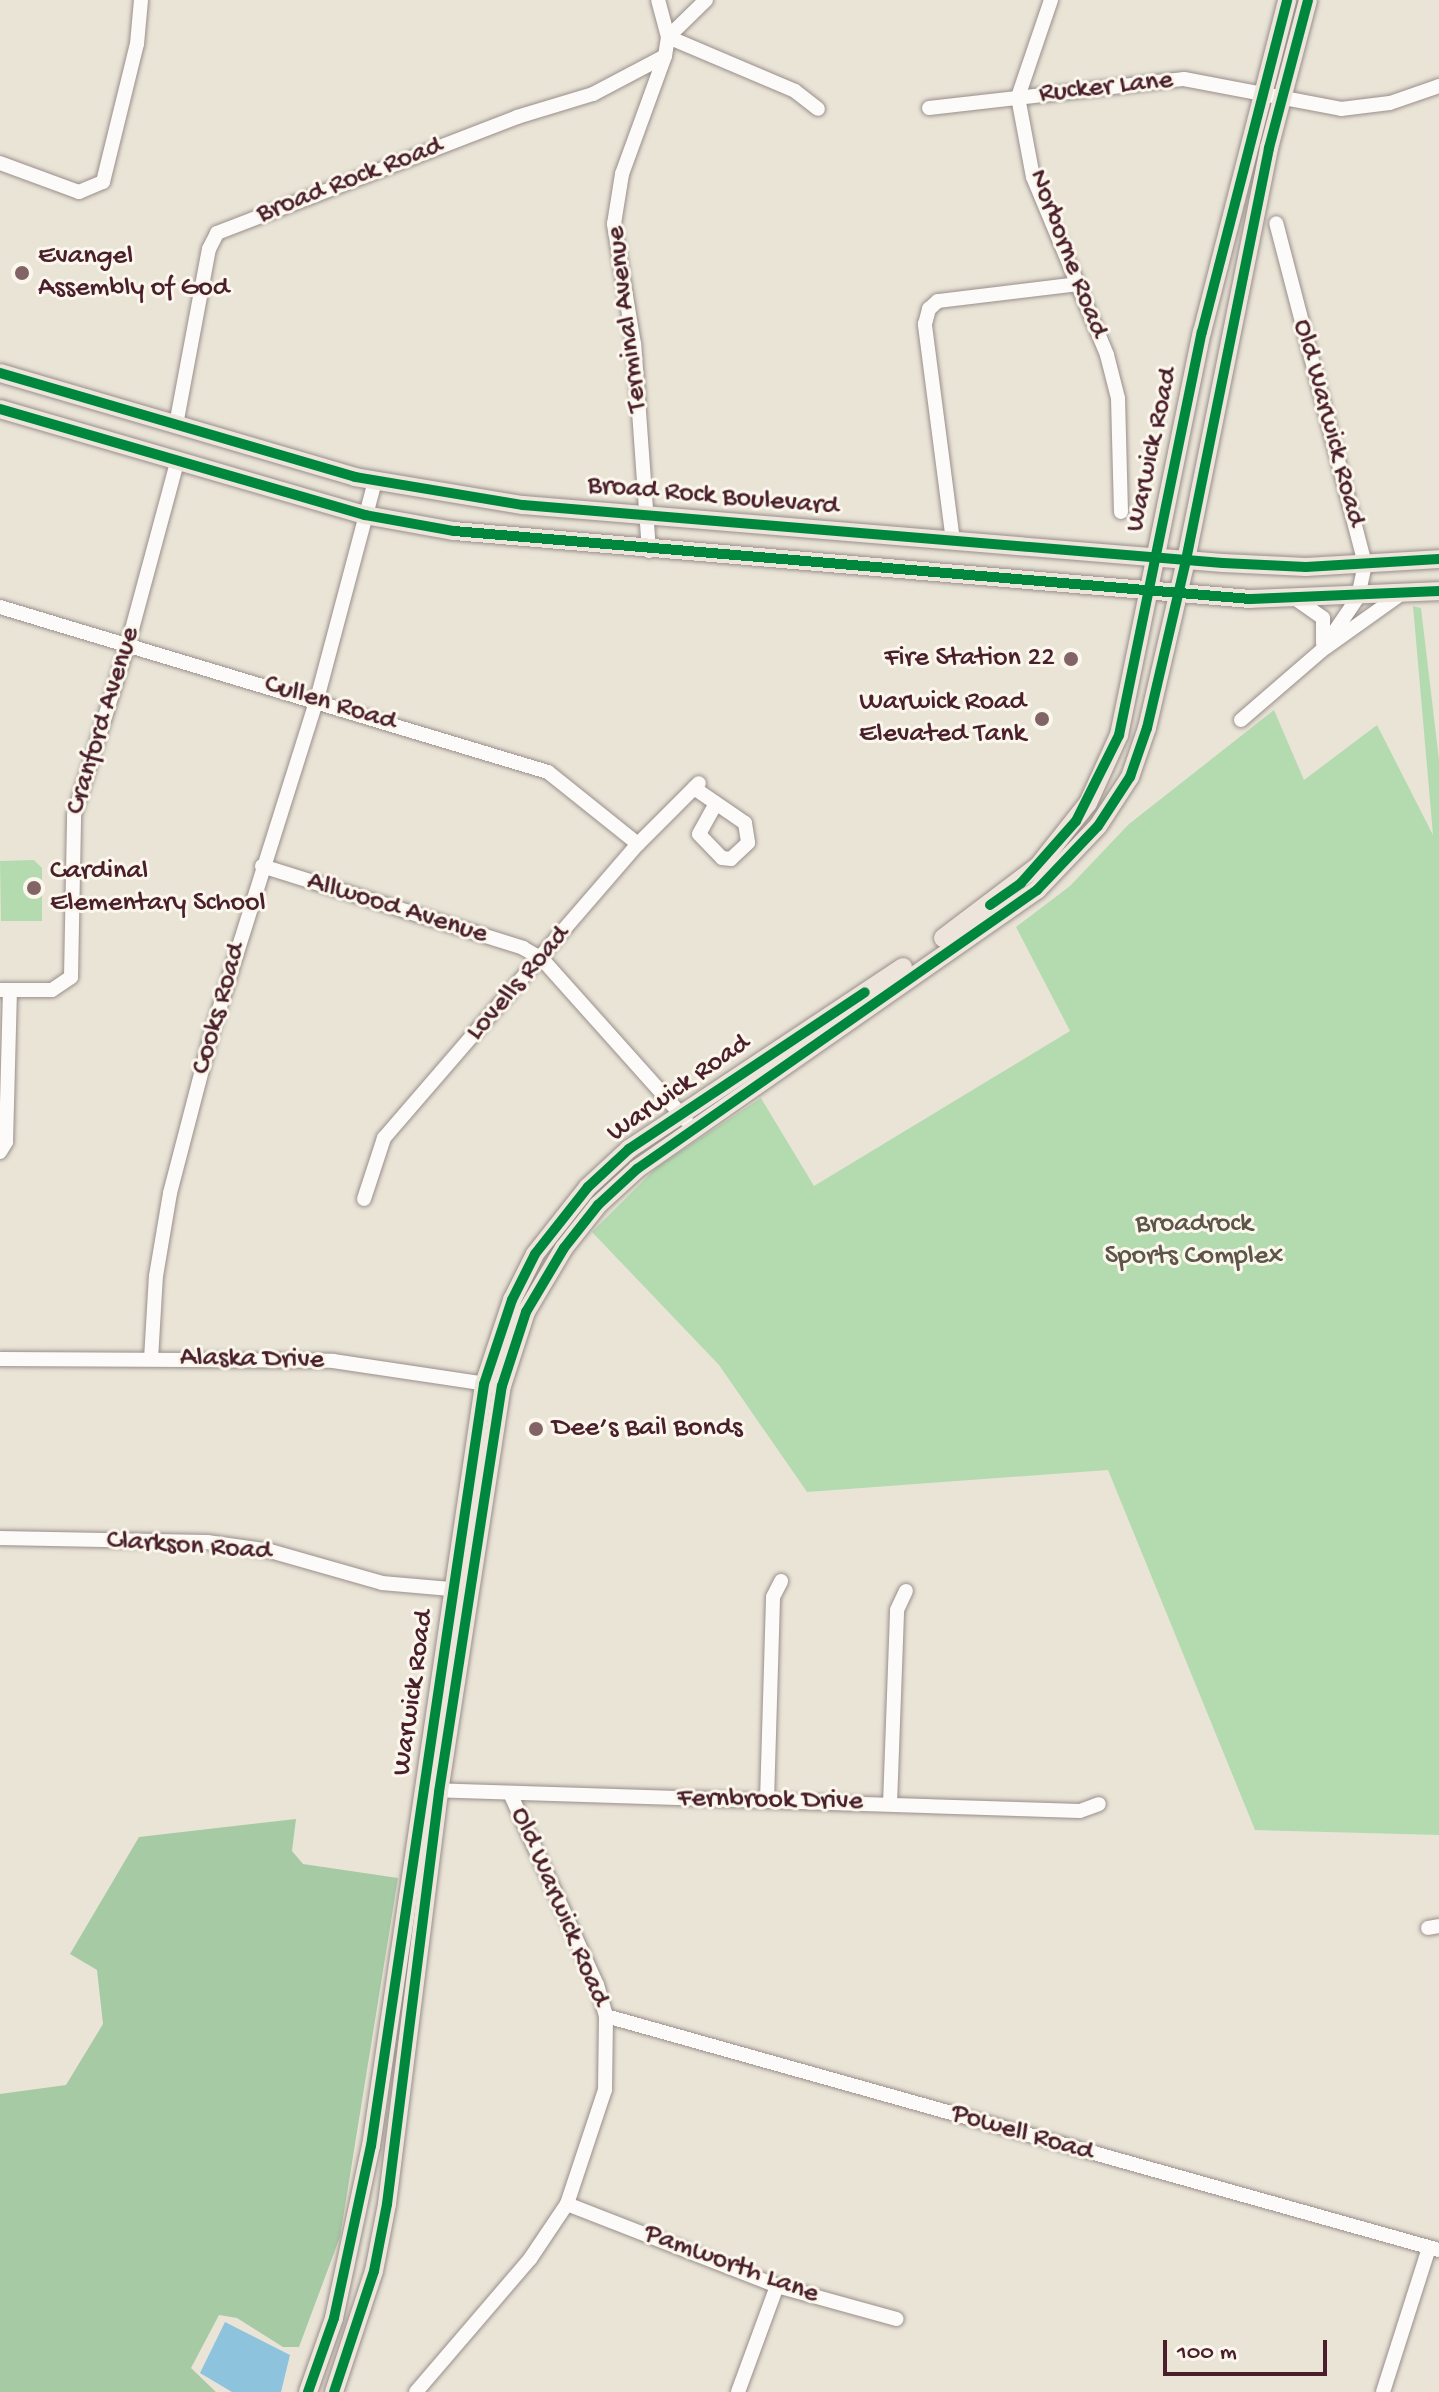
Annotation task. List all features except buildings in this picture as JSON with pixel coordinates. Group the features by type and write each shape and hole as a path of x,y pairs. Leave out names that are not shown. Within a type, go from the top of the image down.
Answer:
{"main road":[{"name":"Warwick Road","path":"308,2392 334,2318 365,2180 432,1790 493,1385 512,1300 535,1254 588,1187 629,1149 917,957 1038,866 1088,803 1119,735 1202,332 1287,0"},
{"name":"Warwick Road","path":"493,1385 526,1312 564,1248 598,1205 637,1169 1037,890 1067,863 1130,777 1186,560 1283,95 1308,0"},
{"name":"Broad Rock Boulevard","path":"0,373 375,481 468,498 647,517 1186,560 1306,567 1439,559"},
{"name":"Broad Rock Boulevard","path":"0,409 365,515 454,531 649,551 1178,592 1296,599 1439,591"},
{"name":"Warwick Road","path":"334,2392 374,2271 387,2204 432,1790"}],"street":[{"path":"0,163 79,192 96,189 103,182 137,44 141,0"},
{"name":"Terminal Avenue","path":"649,551 634,344 614,224 622,174 665,56 668,37 658,0"},
{"path":"706,0 668,37 795,91 818,109"},
{"name":"Norborne Road","path":"1051,0 1018,97 1033,177 1078,284 1118,398 1121,512"},
{"name":"Broad Rock Road","path":"176,425 209,249 217,233 517,117 593,94 665,56"},
{"name":"Rucker Lane","path":"929,108 1184,79 1283,95 1341,109 1390,103 1439,86"},
{"name":"Old Warwick Road","path":"1241,720 1322,650 1358,597 1365,564 1276,223"},
{"path":"953,541 925,324 938,301 1078,284"},
{"name":"Cranford Avenue","path":"5,990 43,991 66,984 75,961 73,822 128,644 177,462"},
{"name":"Cooks Road","path":"151,1359 151,1322 170,1193 262,866 317,699 375,481"},
{"path":"1322,650 1401,594"},
{"path":"1296,599 1324,621 1322,650"},
{"name":"Cullen Road","path":"0,607 317,699 548,772 638,844"},
{"name":"Lovells Road","path":"364,1199 384,1138 542,959 638,844 696,786 716,803"},
{"name":"Allwood Avenue","path":"262,866 523,948 542,959 693,1130"},
{"path":"0,1152 6,1142 5,990"},
{"name":"Alaska Drive","path":"0,1359 333,1361 493,1385"},
{"name":"Clarkson Road","path":"0,1538 207,1542 270,1551 382,1583 462,1590"},
{"path":"767,1801 773,1597 781,1581"},
{"path":"890,1804 897,1610 906,1591"},
{"name":"Fernbrook Drive","path":"432,1790 511,1795 1080,1811 1099,1804"},
{"name":"Old Warwick Road","path":"416,2392 530,2259 567,2204 605,2090 606,2016 597,1985 511,1795"},
{"name":"Powell Road","path":"606,2016 1434,2249"},
{"name":"Pamworth Lane","path":"567,2204 777,2286 897,2319"},
{"path":"1383,2392 1434,2249"},
{"path":"738,2392 777,2286"}],"green space":[{"name":"Broadrock Sports Complex","path":"1413,606 1421,608 1439,760 1439,1835 1255,1830 1108,1470 807,1492 719,1365 592,1232 657,1167 761,1098 814,1186 1070,1031 1016,927 1070,886 1129,824 1274,710 1304,780 1377,725 1433,835"},
{"path":"34,860 42,868 42,921 1,921 0,861"},
{"path":"296,1819 292,1851 303,1864 398,1878 340,2237 299,2347 283,2347 237,2318 219,2315 191,2368 216,2392 0,2392 0,2094 66,2085 103,2024 97,1970 70,1954 139,1837"}],"water":[{"path":"225,2322 290,2355 281,2392 232,2392 200,2373"}],"cycle path":[{"path":"990,905 1021,883 1076,821 1119,735 1202,332 1287,0"},
{"path":"334,2392 374,2271 387,2204 439,1792 502,1386 526,1312 564,1248 598,1205 637,1169 1037,890 1098,826 1130,777 1147,728 1186,560 1269,148 1308,0"},
{"path":"0,373 355,477 523,505 1223,563 1306,567 1439,559"},
{"path":"0,409 365,515 454,531 1250,599 1439,591"},
{"path":"308,2392 334,2318 371,2146 484,1384 512,1300 535,1254 588,1187 629,1149 865,992"}],"place":[{"name":"Evangel Assembly of God","path":"22,273"},
{"name":"Fire Station 22","path":"1071,659"},
{"name":"Warwick Road Elevated Tank","path":"1042,719"},
{"name":"Cardinal Elementary School","path":"34,888"},
{"name":"Dee’s Bail Bonds","path":"536,1429"}]}
